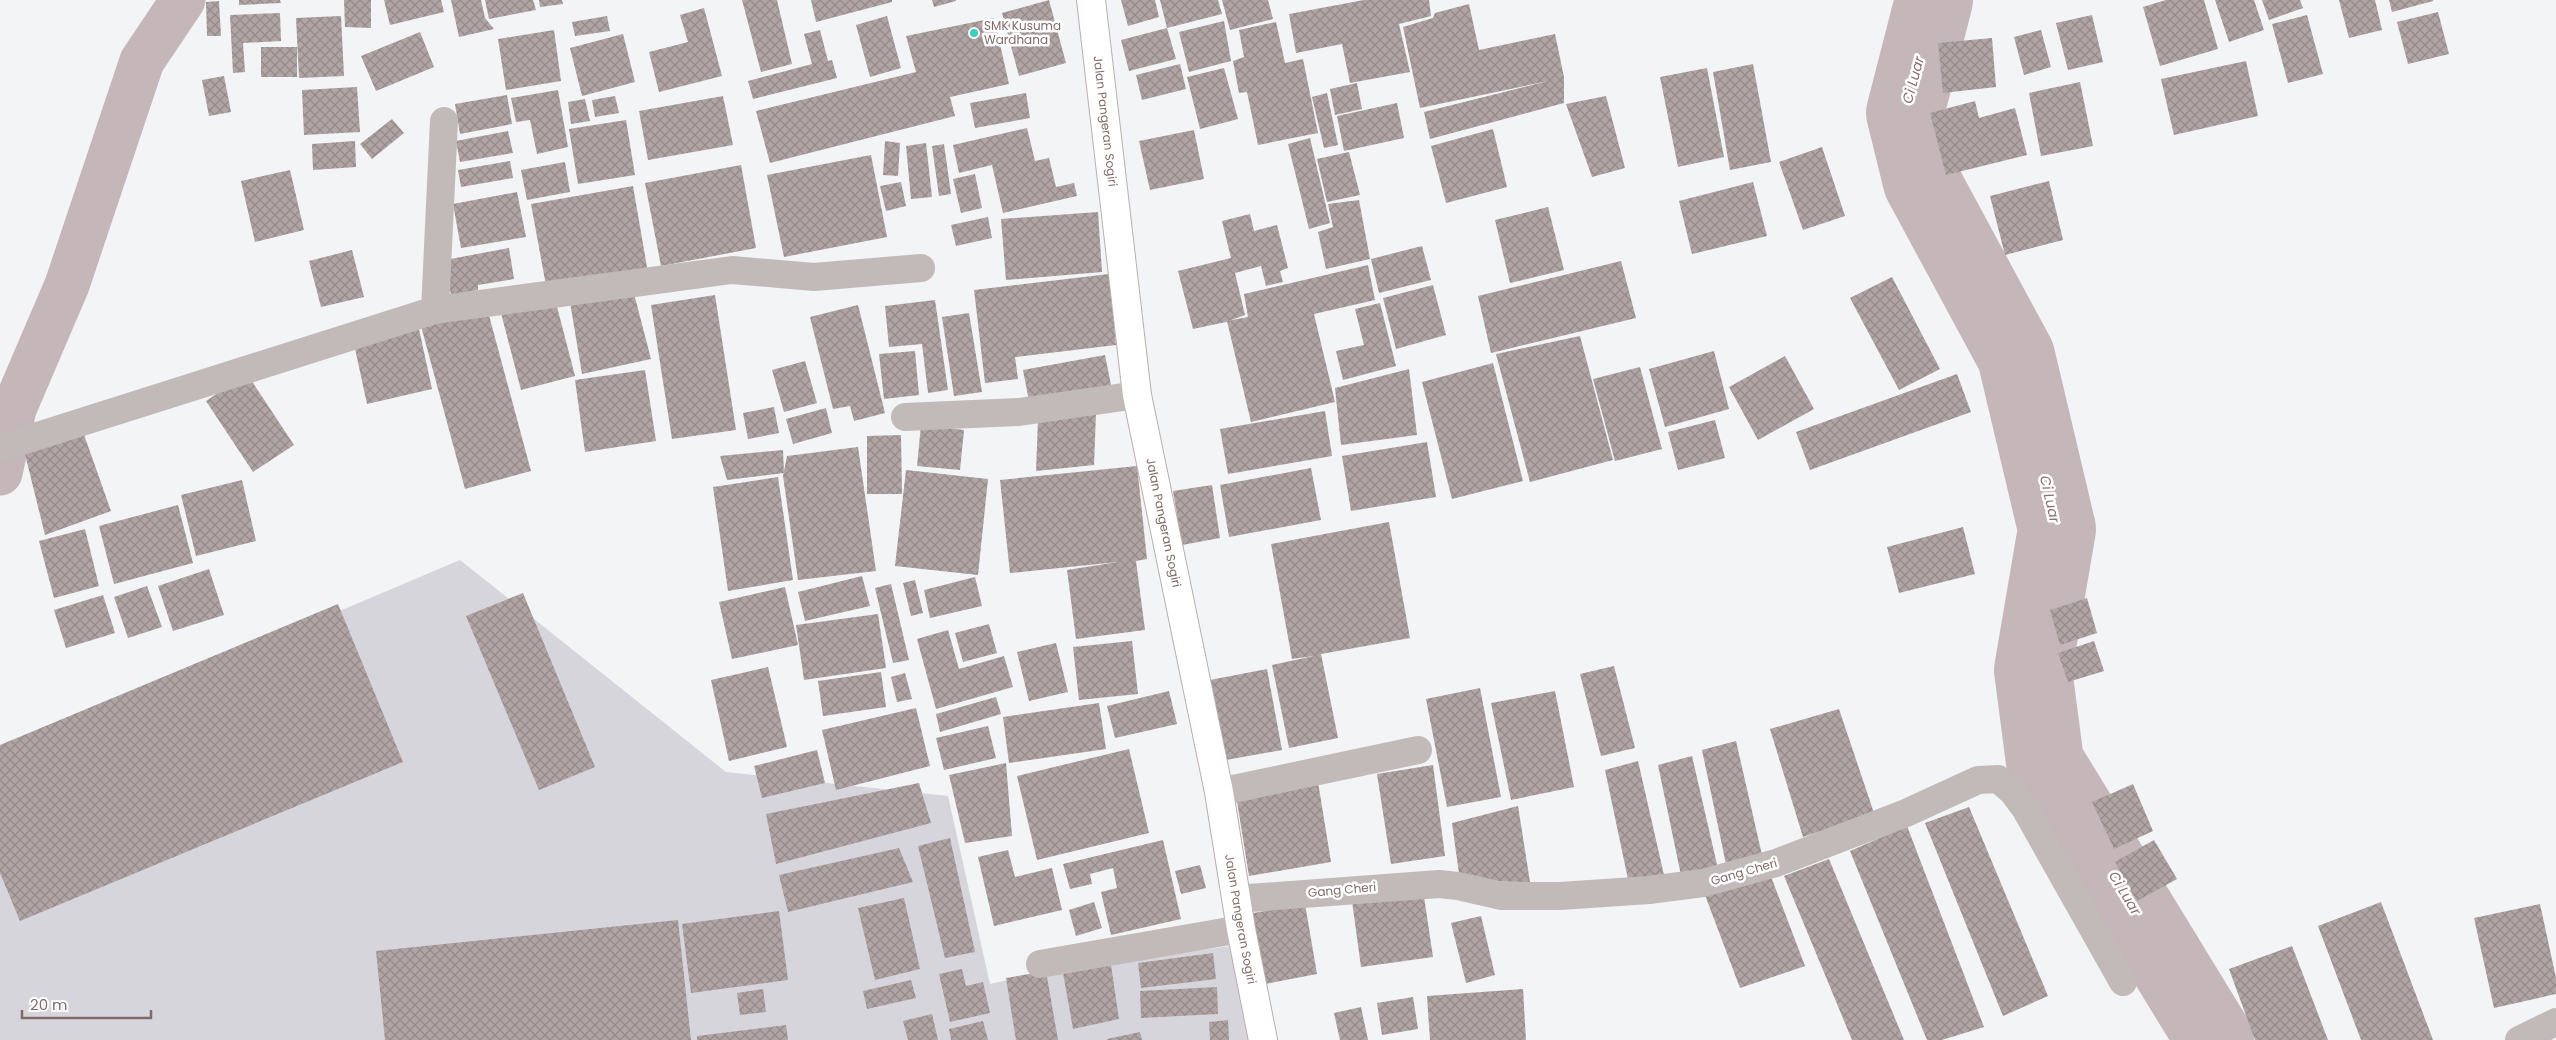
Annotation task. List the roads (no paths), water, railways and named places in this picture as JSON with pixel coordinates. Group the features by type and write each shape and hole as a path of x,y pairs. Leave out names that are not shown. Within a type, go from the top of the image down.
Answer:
{"street":[{"name":"Jalan Pangeran Sogiri","path":"1091,0 1137,395 1219,792 1241,929 1263,1040"},
{"path":"435,310 444,121"},
{"path":"0,448 32,436 435,310 732,270 814,277 921,268"},
{"path":"905,418 1019,412 1137,395"},
{"path":"1219,792 1418,750"},
{"name":"Gang Cheri","path":"1236,899 1439,884 1458,886 1502,896 1521,896 1649,890 1703,883 1776,863 1906,813 1978,780 1998,779 2013,792 2025,808 2123,982"},
{"path":"1040,964 1241,929"},
{"path":"2519,1040 2556,1022"}],"waterway":[{"path":"0,473 14,409 67,285 142,61 183,0"},
{"name":"Ci Luar","path":"1934,0 1905,113 1922,182 2016,356 2057,529 2033,670 2045,762 2215,1040"}],"place":[{"name":"SMK Kusuma Wardhana","path":"974,33"}]}
